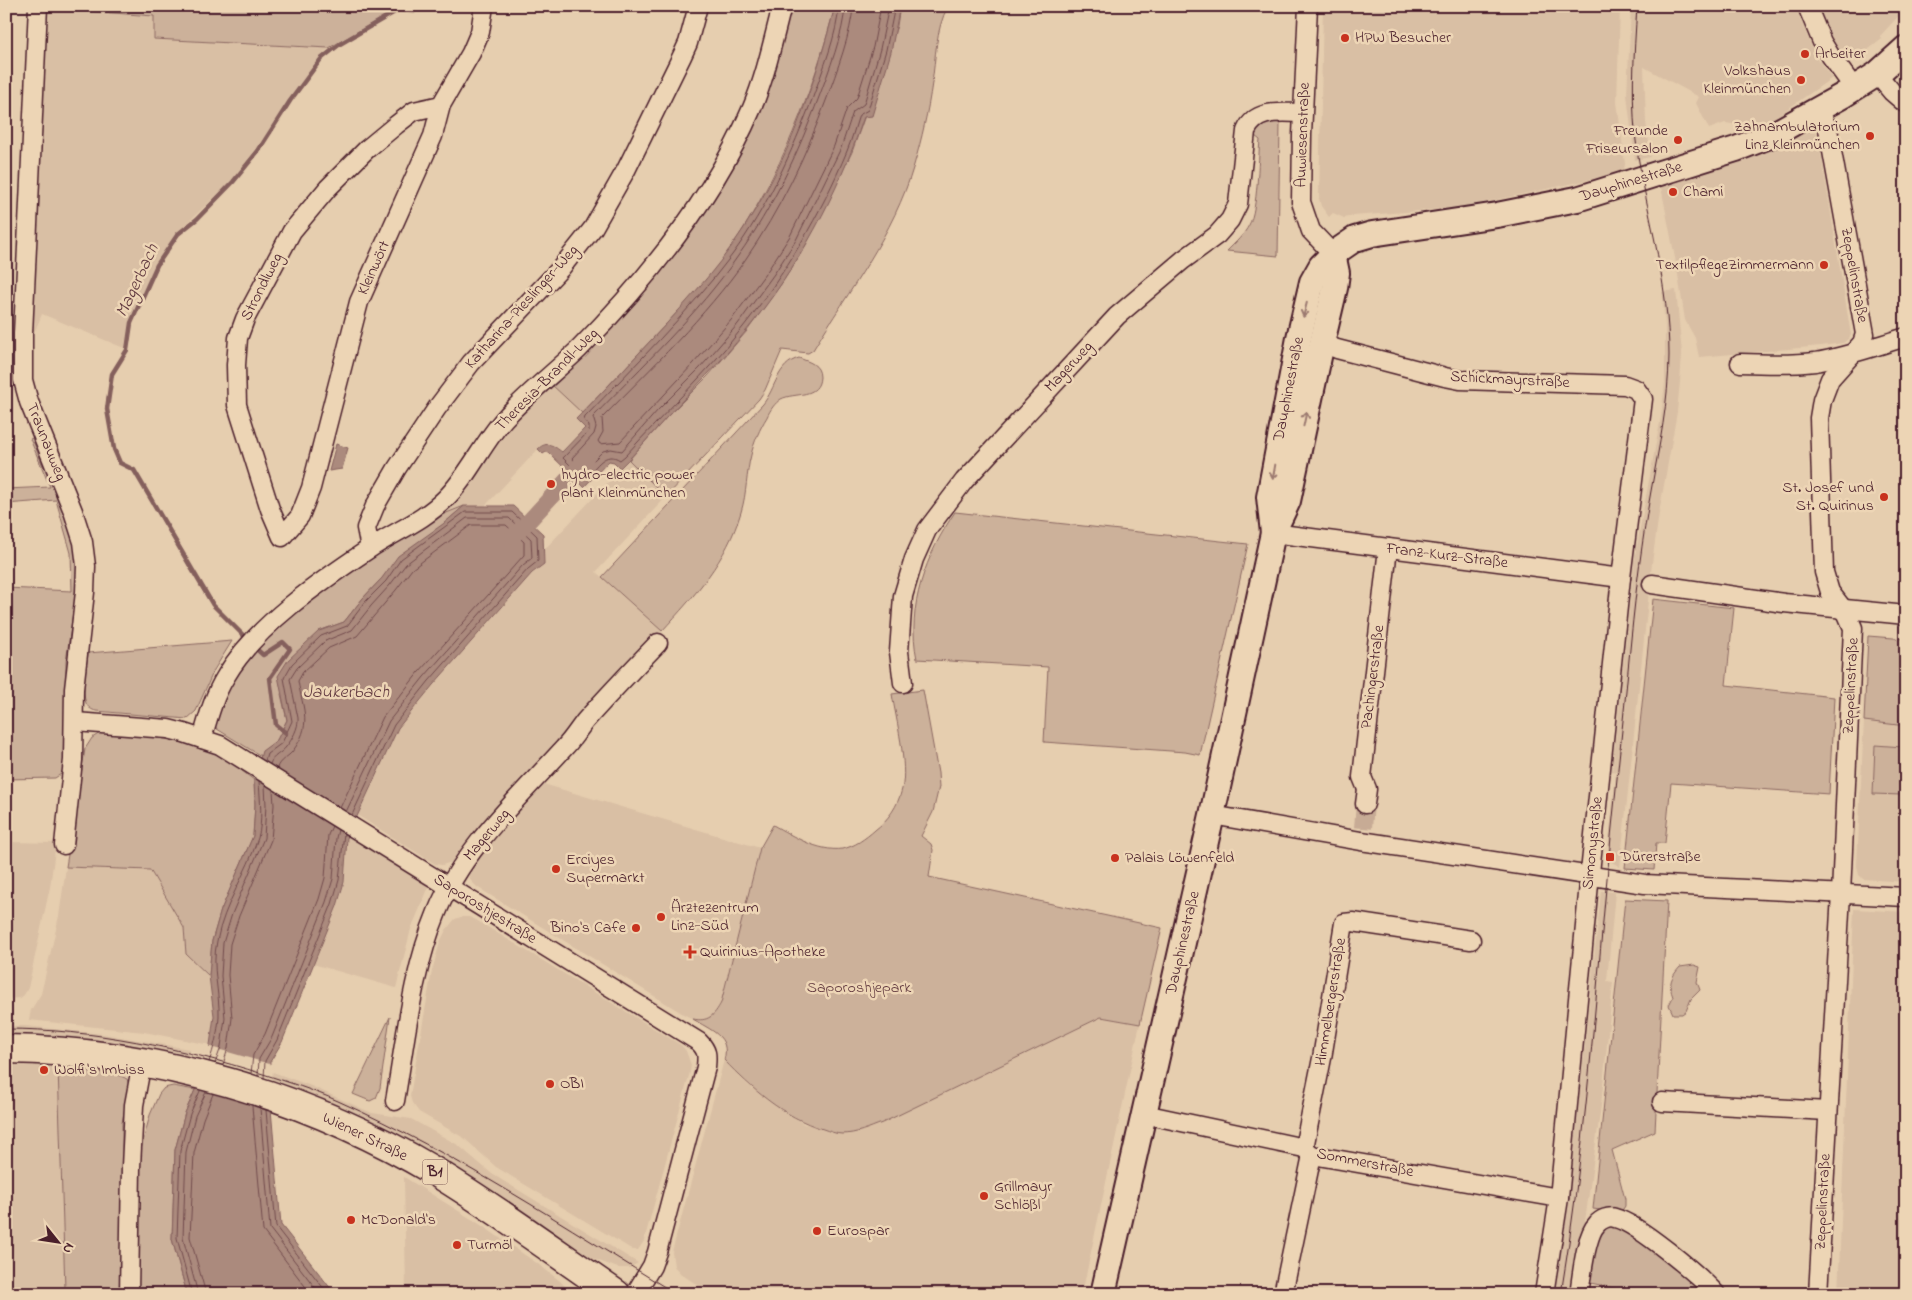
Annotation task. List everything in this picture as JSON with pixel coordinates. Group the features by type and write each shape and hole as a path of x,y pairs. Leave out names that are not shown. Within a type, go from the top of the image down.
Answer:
{"main road":[{"name":"Dauphinestraße","path":"1273,533 1269,497 1299,338 1312,282 1321,266 1333,254 1355,240 1372,234 1497,215 1599,193 1756,142 1819,109 1877,74 1906,48"},
{"name":"Dauphinestraße","path":"1103,1294 1212,815 1273,533 1288,501 1335,288 1337,273 1333,254"},
{"name":"Wiener Straße","path":"6,1049 84,1053 142,1062 193,1072 237,1084 286,1101 358,1130 434,1171 500,1213 616,1294"}],"street":[{"name":"Traunauweg","path":"38,6 22,360 23,380 29,402 73,511 82,542 86,566 85,592 74,689 73,760 64,845"},
{"name":"Kleinwört","path":"282,537 300,516 312,488 358,302 433,136 441,105 472,53 480,32 484,6"},
{"name":"Katharina-Pieslinger-Weg","path":"370,548 366,528 374,506 437,408 476,357 561,268 597,220 626,170 682,56 688,43 698,6"},
{"name":"Theresia-Brandl-Weg","path":"202,739 225,677 242,653 258,636 297,601 370,548 413,524 446,498 503,420 535,387 586,341 633,291 708,190 736,140 752,108 763,76 782,6"},
{"name":"Auwiesenstraße","path":"1308,6 1302,113 1301,202 1311,231 1333,254"},
{"path":"1808,6 1830,55 1854,88"},
{"path":"1877,74 1892,92 1906,104"},
{"name":"Strondlweg","path":"282,537 270,509 237,405 238,338 245,319 292,231 328,188 367,149 396,124 414,112 441,105"},
{"name":"Zeppelinstraße","path":"1818,1294 1841,894 1853,628 1847,614 1830,592 1824,572 1819,418 1830,379 1862,343 1864,334 1828,129 1819,109"},
{"name":"Magerweg","path":"903,682 899,652 903,596 921,541 934,518 964,481 1117,316 1161,278 1216,235 1230,220 1238,204 1246,131 1251,122 1259,116 1271,113 1302,113"},
{"path":"1740,363 1777,364 1813,362 1854,353 1906,337"},
{"name":"Schickmayrstraße","path":"1322,342 1337,349 1445,377 1485,381 1625,385 1631,386 1640,394"},
{"name":"Simonystraße","path":"1544,1294 1559,1198 1621,578 1643,406 1643,399 1640,394"},
{"name":"Franz-Kurz-Straße","path":"1273,533 1621,578"},
{"name":"Pachingerstraße","path":"1366,804 1367,789 1362,776 1388,548"},
{"path":"1652,584 1906,616"},
{"name":"Magerweg","path":"395,1101 413,991 423,948 448,887 488,832 570,742 584,723 658,643"},
{"name":"Saporoshjestraße","path":"75,722 168,730 220,745 688,1035 706,1049 708,1054 706,1067 657,1252 652,1266 635,1294"},
{"path":"1212,815 1362,834 1644,884 1906,898"},
{"name":"Himmelbergerstraße","path":"1283,1294 1344,923 1353,922 1471,940"},
{"path":"129,1294 134,1106 142,1062"},
{"path":"1662,1102 1828,1111"},
{"name":"Sommerstraße","path":"1144,1114 1308,1151 1559,1198"},
{"path":"1582,1293 1588,1243 1592,1230 1598,1223 1607,1218 1615,1218 1633,1227 1670,1253 1716,1294"}],"shaded area":[{"path":"1323,6 1620,6 1617,102 1625,164 1624,170 1598,178 1458,208 1344,218 1333,213 1329,217 1321,206 1319,199"},
{"path":"1631,6 1795,6 1816,57 1832,78 1760,128 1725,123 1709,129 1696,103 1699,97 1644,67 1646,122 1651,157 1635,160 1627,95"},
{"path":"1816,6 1906,6 1906,8 1880,36 1882,39 1847,66 1831,45"},
{"path":"44,8 154,16 154,39 329,48 320,57 232,180 177,233 156,264 130,323 124,348 42,314 34,333 31,331"},
{"path":"1813,130 1818,135 1851,335 1843,343 1699,357 1695,338 1685,320 1661,187 1762,154"},
{"path":"1676,290 1682,354 1680,382 1677,412 1652,563 1620,867 1607,859 1616,772 1612,771 1635,555 1661,417 1665,383 1665,325 1662,292"},
{"path":"551,384 582,413 576,419 585,428 562,452 558,448 544,444 541,446 485,506 464,506 434,518 500,435"},
{"path":"629,460 666,497 596,572 662,631 461,854 452,862 442,865 435,864 357,815 398,728 433,685 532,573 544,564 543,551"},
{"path":"1868,636 1906,639 1906,882 1863,879 1859,875 1857,866"},
{"path":"540,783 760,848 721,1003 713,1016 705,1020 693,1019 685,1015 477,887 471,881 469,876 472,861"},
{"path":"348,836 425,884 428,889 411,929 396,988 313,964 337,906 344,882"},
{"path":"6,842 56,843 50,887 28,988 20,998 6,999"},
{"path":"66,867 150,870 184,928 186,954 209,976 214,1016 210,1045 144,1032 29,1020 31,1010 41,994 59,916"},
{"path":"1601,891 1615,892 1607,981 1613,982 1601,1106 1575,1294 1554,1294 1568,1207"},
{"path":"1854,909 1906,912 1906,1294 1838,1294"},
{"name":"OBI","path":"469,917 476,920 681,1045 686,1051 691,1065 690,1072 644,1241 638,1250 633,1250 496,1167 464,1138 419,1112 412,1103 410,1096 432,971 440,942 446,930 455,919"},
{"path":"1101,1017 1140,1024 1082,1294 711,1294 681,1274 674,1266 672,1252 724,1060 748,1085 804,1124 863,1131"},
{"path":"6,1026 25,1026 104,1034 189,1049 187,1062 6,1040"},
{"path":"6,1063 58,1067 65,1289 6,1291"},
{"path":"270,1071 311,1086 372,1113 411,1119 458,1145 492,1174 638,1263 629,1268 618,1268 591,1258 491,1193 269,1085"},
{"name":"Turmöl","path":"404,1177 481,1225 538,1264 560,1281 572,1294 406,1294"}],"green space":[{"path":"44,6 418,6 415,13 399,12 380,19 329,48 154,39 154,16 44,8"},
{"path":"791,6 835,6 805,101 779,163 748,221 730,249 708,277 582,413 551,384 644,292 675,253 705,209 757,118 777,61"},
{"path":"900,6 948,6 938,34 927,114 920,145 895,215 870,261 813,350 808,353 782,350 765,390 759,399 666,497 629,460 666,418 708,376 747,331 784,280 806,245 852,152 897,26"},
{"path":"1273,120 1280,124 1278,256 1227,251 1245,232 1252,218 1256,196 1260,140 1255,136 1259,125"},
{"path":"799,358 816,366 820,373 819,384 811,392 781,399 771,409 754,445 749,462 743,505 727,546 709,576 662,631 602,577 763,404 786,365"},
{"path":"32,438 43,466 52,474 74,539 77,560 76,591 66,662 65,766 61,774 55,778 6,779 6,588 72,591 71,553 56,500 6,504 6,489 50,487 30,439"},
{"path":"464,506 382,578 344,622 319,631 281,694 287,720 277,740 263,751 261,756 217,729 215,726 217,717 231,682 244,662 260,643 301,608 368,559 434,518"},
{"path":"955,512 1248,544 1200,755 1185,752 1044,742 1048,667 917,659 914,640 914,620 921,582 935,546"},
{"path":"1653,599 1734,608 1726,685 1834,697 1829,794 1671,783 1665,843 1656,843 1654,870 1625,868"},
{"path":"1868,636 1906,639 1906,726 1864,721"},
{"path":"232,641 214,670 196,711 187,719 96,711 86,703 84,686 88,653"},
{"name":"Saporoshjepark","path":"923,690 939,787 933,812 921,836 931,844 933,850 929,877 1162,928 1140,1024 1101,1017 882,1123 857,1132 837,1134 808,1124 781,1110 769,1101 724,1060 725,1052 722,1039 712,1030 693,1019 707,1019 716,1011 721,1003 760,848 773,825 815,846 833,849 842,849 855,844 880,826 895,807 900,795 904,768 892,694"},
{"path":"100,733 178,741 193,745 222,757 254,780 253,836 221,910 212,941 209,976 186,954 184,928 150,870 66,867 85,749 92,738"},
{"path":"1875,745 1903,747 1901,795 1873,794"},
{"path":"1625,899 1667,901 1655,1131 1612,1150 1625,1199 1625,1206 1619,1215 1614,1212 1593,1209"},
{"path":"1694,965 1700,967 1697,982 1700,990 1691,999 1686,1011 1682,1014 1673,1014 1669,1005 1673,997 1671,984 1674,974 1680,967"},
{"path":"390,1017 380,1088 376,1098 370,1101 353,1094"},
{"path":"58,1067 119,1075 127,1079 129,1085 122,1123 123,1294 6,1294 6,1291 65,1289"},
{"path":"173,1086 195,1090 185,1113 175,1150 172,1239 187,1294 136,1294 141,1149 150,1115 159,1094 164,1088"},
{"path":"1600,1225 1620,1225 1708,1294 1642,1294 1586,1282"}],"water":[{"path":"835,6 900,6 891,52 872,116 864,117 842,174 815,229 783,282 727,354 620,468 614,462 609,461 584,487 549,453 543,454 538,449 547,444 562,452 585,428 576,419 694,293 744,228 769,186 792,137 812,85"},
{"path":"336,444 348,448 342,469 329,471"},
{"name":"Jaukerbach","path":"464,506 513,506 543,534 544,564 532,573 433,685 398,728 347,838 344,882 337,906 282,1042 270,1062 269,1086 281,1225 335,1294 187,1294 172,1239 175,1150 185,1113 210,1045 214,1016 209,976 212,941 221,910 253,836 254,780 262,751 277,740 287,720 278,676 288,660 319,631 344,622 382,578 398,556 443,524"}],"pier":[{"path":"207,1046 273,1065 274,1112 193,1088"}],"waterway":[{"name":"Magerbach","path":"248,640 213,605 134,470 120,463 114,449 107,409 112,374 127,350 131,323 157,265 178,234 197,219 233,182 258,151 290,101 321,59 340,44 398,10 400,6"},
{"path":"513,536 586,459"},
{"path":"253,646 263,655 283,642 290,649 270,678 276,725 286,733"}],"tunnel":[{"path":"1363,828 1365,804"}],"tram line":[{"path":"1561,1294 1569,1245 1587,1097 1635,602 1645,528 1663,423 1669,372 1666,304 1658,255 1642,181 1634,118 1633,81 1637,6"},
{"path":"6,1029 72,1032 168,1048 232,1065 319,1093 382,1122 468,1167 676,1294"}],"place":[{"name":"HPW Besucher","path":"1345,38"},
{"name":"Arbeiter","path":"1805,54"},
{"name":"Volkshaus Kleinmünchen","path":"1801,80"},
{"name":"Zahnambulatorium Linz Kleinmünchen","path":"1870,136"},
{"name":"Freunde Friseursalon","path":"1678,140"},
{"name":"Chami","path":"1673,192"},
{"name":"TextilpflegeZimmermann","path":"1824,265"},
{"name":"hydro-electric power plant Kleinmünchen","path":"551,484"},
{"name":"St. Josef und St. Quirinus","path":"1884,497"},
{"name":"Dürerstraße","path":"1610,857"},
{"name":"Palais Löwenfeld","path":"1115,858"},
{"name":"Erciyes Supermarkt","path":"556,869"},
{"name":"Ärztezentrum Linz-Süd","path":"661,917"},
{"name":"Bino's Cafe","path":"636,928"},
{"name":"Quirinius-Apotheke","path":"690,952"},
{"name":"Wolfi's Imbiss","path":"44,1070"},
{"name":"OBI","path":"550,1084"},
{"name":"Grillmayr Schlößl","path":"984,1196"},
{"name":"McDonald's","path":"351,1220"},
{"name":"Eurospar","path":"817,1231"},
{"name":"Turmöl","path":"457,1245"}]}
